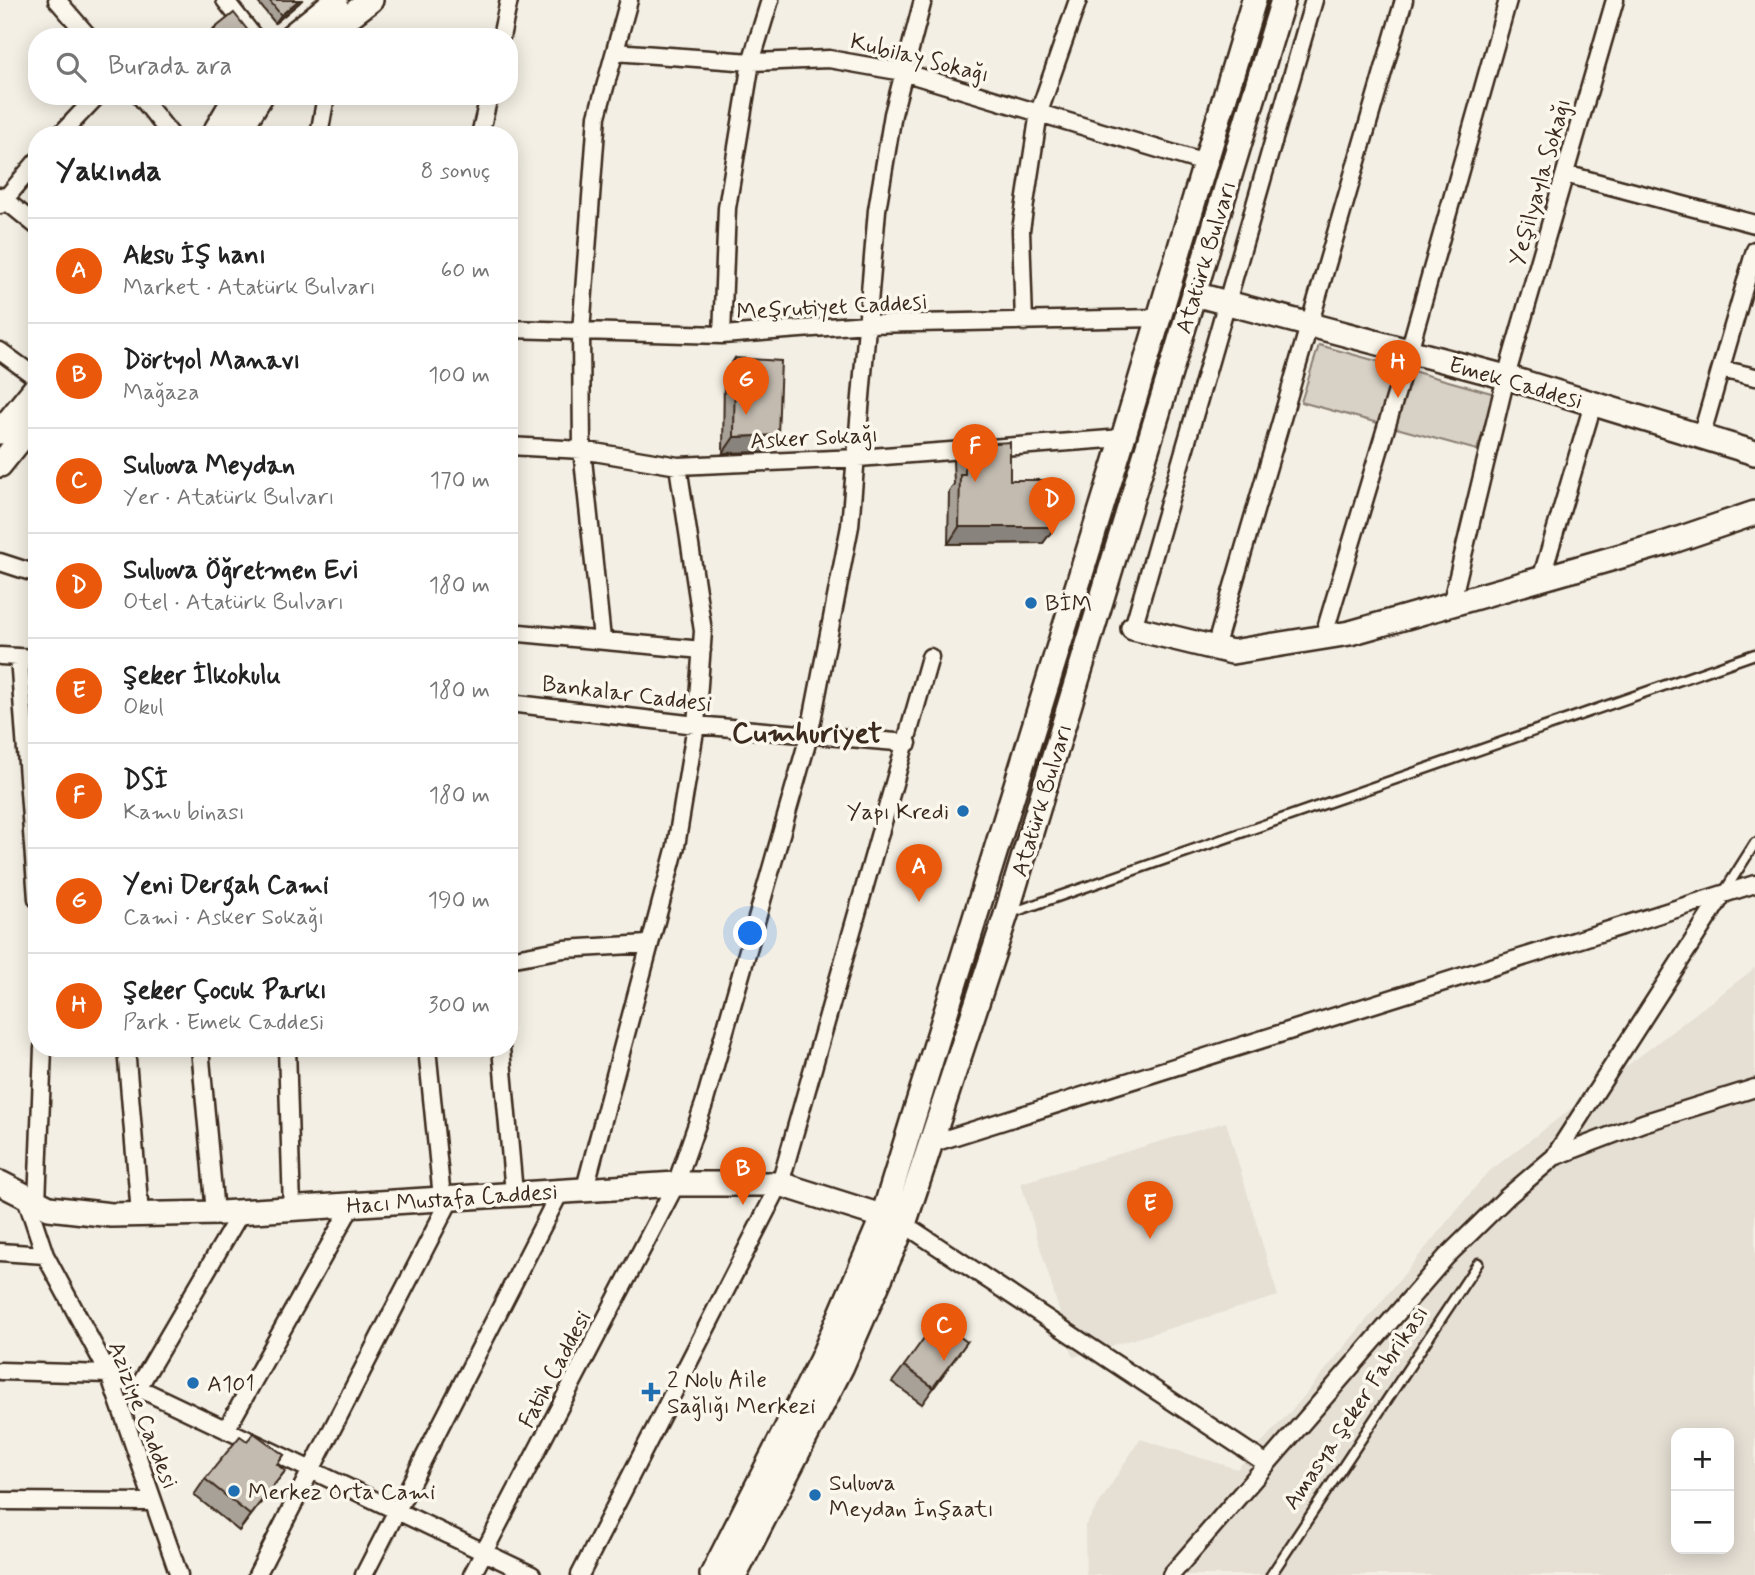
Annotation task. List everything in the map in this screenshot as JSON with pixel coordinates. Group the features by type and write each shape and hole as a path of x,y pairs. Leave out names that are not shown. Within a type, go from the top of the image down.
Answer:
{"main road":[{"path":"301,28 336,0"},
{"path":"338,28 371,0"},
{"name":"Atatürk Bulvarı","path":"740,1572 842,1366 893,1220 1254,0"},
{"name":"Atatürk Bulvarı","path":"712,1575 930,1144 1006,915 1283,0"},
{"path":"218,126 231,105"},
{"path":"243,126 255,105"},
{"name":"Emek Caddesi","path":"1194,294 1506,377 1755,453"},
{"path":"0,432 28,397"},
{"path":"0,465 28,430"},
{"path":"1133,628 1232,652 1350,634 1667,543 1755,513"},
{"name":"Hacı Mustafa Caddesi","path":"0,1182 49,1208 140,1214 241,1212 585,1188 677,1184 780,1184 893,1220"}],"street":[{"path":"57,0 81,28"},
{"path":"225,0 247,28"},
{"path":"503,28 509,0"},
{"path":"602,639 582,450 580,332 597,116 629,0"},
{"path":"722,335 727,208 751,62 771,0"},
{"name":"Fatih Caddesi","path":"472,1575 677,1184 704,1104 809,736 850,526 858,458 877,210 893,114 923,0"},
{"path":"1024,322 1021,230 1039,112 1078,0"},
{"path":"1133,628 1314,0"},
{"path":"1215,648 1404,0"},
{"path":"1323,638 1409,351 1508,0"},
{"name":"Yeşilyayla Sokağı","path":"1451,605 1506,377 1615,0"},
{"name":"Kubilay Sokağı","path":"615,52 751,62 829,59 903,72 1205,163"},
{"path":"69,126 88,105"},
{"path":"147,105 164,126"},
{"path":"321,126 324,105"},
{"path":"482,126 487,105"},
{"path":"28,171 1,200 28,220"},
{"path":"1565,174 1755,224"},
{"path":"1701,437 1755,250"},
{"name":"Meşrutiyet Caddesi","path":"518,329 722,335 867,324 1158,318"},
{"path":"0,351 28,371"},
{"path":"1721,369 1755,377"},
{"path":"1541,579 1593,404"},
{"name":"Asker Sokağı","path":"518,446 582,450 678,466 858,458 1123,439"},
{"path":"585,1188 676,846 696,725 704,631 678,466"},
{"path":"0,562 28,571"},
{"path":"518,633 702,650"},
{"path":"0,656 28,658"},
{"path":"19,657 28,778"},
{"path":"580,1575 780,1184 908,743 930,657"},
{"name":"Bankalar Caddesi","path":"518,704 696,725 908,743"},
{"path":"930,1144 1755,884"},
{"path":"1171,1575 1446,1257 1507,1197 1554,1157 1723,894"},
{"path":"518,957 564,949 648,944"},
{"path":"32,1201 42,1057"},
{"path":"127,1057 140,1214"},
{"path":"201,1057 215,1213"},
{"path":"287,1057 292,1209"},
{"path":"257,1575 313,1471 447,1198 428,1057"},
{"path":"502,1057 514,1193"},
{"path":"1554,1157 1643,1123 1755,1088"},
{"path":"364,1575 561,1190"},
{"name":"Aziziye Caddesi","path":"32,1201 45,1255 109,1374 178,1575"},
{"path":"226,1430 352,1205"},
{"path":"138,1388 241,1212"},
{"path":"893,1220 1267,1464"},
{"path":"0,1252 45,1255"},
{"path":"0,1371 109,1374 532,1575"},
{"path":"0,1502 153,1502"}],"lane":[{"path":"1006,915 1755,654"},
{"path":"1723,894 1755,843"},
{"name":"Amasya Şeker Fabrikası","path":"1271,1575 1478,1263"}],"shaded area":[{"path":"1319,345 1495,394 1477,450 1301,402"},
{"path":"1755,968 1755,1575 1086,1575 1085,1526 1140,1439 1237,1469 1300,1401 1487,1173"},
{"path":"1226,1122 1278,1296 1073,1357 1021,1183"}],"building":[{"path":"269,0 299,0 281,15"},
{"path":"234,13 246,28 215,28"},
{"path":"735,358 781,361 778,435 734,437"},
{"path":"1010,442 1010,480 1061,480 1062,505 1055,503 1055,527 959,527 960,474 965,474 965,445"},
{"path":"937,1320 967,1342 933,1387 904,1366"},
{"name":"Merkez Orta Cami","path":"254,1433 284,1455 277,1464 285,1471 250,1515 205,1479 240,1436 247,1441"}],"place":[{"name":"Şeker Çocuk Parkı","path":"1398,398"},
{"name":"Yeni Dergah Cami","path":"746,415"},
{"name":"DSİ","path":"975,482"},
{"name":"Suluova Öğretmen Evi","path":"1052,535"},
{"name":"BİM","path":"1031,603"},
{"name":"Yapı Kredi","path":"963,811"},
{"name":"Aksu İş hanı","path":"919,902"},
{"name":"Dörtyol Manavı","path":"743,1205"},
{"name":"Şeker İlkokulu","path":"1150,1239"},
{"name":"Suluova Meydan","path":"944,1361"},
{"name":"A101","path":"193,1383"},
{"name":"2 Nolu Aile Sağlığı Merkezi","path":"651,1392"},
{"name":"Merkez Orta Cami","path":"234,1491"},
{"name":"Suluova Meydan İnşaatı","path":"815,1495"}],"district":[{"name":"Cumhuriyet","path":"807,732"}]}
